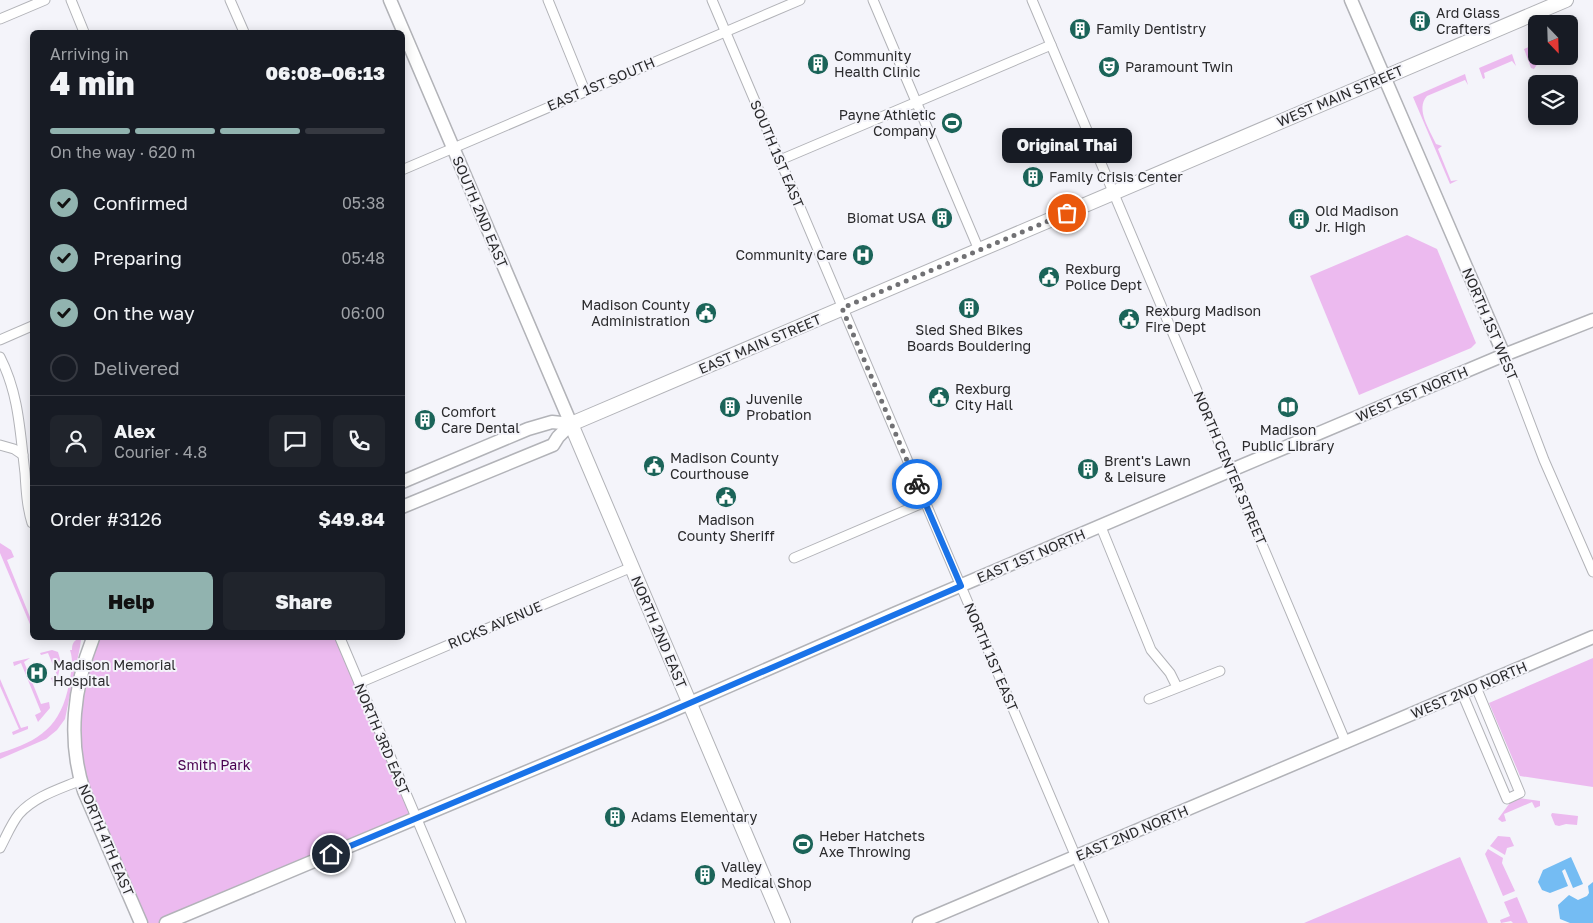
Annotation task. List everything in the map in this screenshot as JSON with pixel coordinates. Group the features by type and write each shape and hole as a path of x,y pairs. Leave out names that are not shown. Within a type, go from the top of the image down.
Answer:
{"main road":[{"name":"WEST MAIN STREET","path":"1114,193 1566,0"},
{"name":"EAST MAIN STREET","path":"571,424 1114,193"},
{"name":"NORTH 2ND EAST","path":"571,424 783,923"}],"street":[{"path":"0,19 45,0"},
{"path":"71,0 83,30"},
{"path":"230,0 243,30"},
{"name":"SOUTH 2ND EAST","path":"390,0 403,30"},
{"path":"548,0 585,90"},
{"name":"SOUTH 1ST EAST","path":"712,0 842,308"},
{"name":"EAST 1ST SOUTH","path":"405,169 585,90 800,0"},
{"path":"873,0 979,250"},
{"name":"NORTH CENTER STREET","path":"1032,0 1346,743"},
{"name":"NORTH 1ST WEST","path":"1351,0 1504,356 1551,477 1593,572"},
{"name":"SOUTH 2ND EAST","path":"405,35 571,424"},
{"path":"780,160 1051,45"},
{"name":"NORTH 1ST EAST","path":"842,308 1104,923"},
{"name":"WEST 1ST NORTH","path":"1232,470 1593,320"},
{"path":"0,340 30,327"},
{"path":"0,356 13,387 30,514"},
{"name":"EAST MAIN STREET","path":"405,481 528,430 552,422 571,424"},
{"name":"EAST MAIN STREET","path":"405,502 553,445 571,424"},
{"path":"0,445 14,449 23,455"},
{"name":"EAST 1ST NORTH","path":"166,923 690,703 1232,470"},
{"path":"794,558 925,502"},
{"path":"1100,527 1151,650 1170,673 1177,687"},
{"name":"RICKS AVENUE","path":"359,684 632,567"},
{"name":"WEST 2ND NORTH","path":"1346,743 1593,637"},
{"name":"NORTH 4TH EAST","path":"92,640 83,667 75,705 74,734 81,780 141,923"},
{"name":"NORTH 3RD EAST","path":"341,640 461,923"},
{"path":"1150,699 1220,671"},
{"path":"1462,693 1507,799 1520,793 1476,687"},
{"name":"EAST 2ND NORTH","path":"918,923 1346,743"},
{"path":"0,848 11,825 28,806 41,797 81,780"}],"green space":[{"path":"1528,47 1528,60 1524,49"},
{"path":"1512,54 1516,66 1512,61 1484,73 1485,78 1483,79 1479,68"},
{"path":"1530,65 1537,65 1534,69"},
{"path":"1465,74 1468,85 1465,80 1427,96 1422,107 1425,120 1436,144 1442,146 1438,149 1451,181 1458,180 1450,184 1413,97"},
{"path":"1407,235 1437,249 1476,343 1471,348 1359,395 1310,276"},
{"path":"0,543 11,550 14,557 7,560 30,617 30,624 0,553"},
{"path":"81,640 65,719 57,730 46,739 0,759 0,753 27,743 46,730 54,721 65,699 69,684 72,663 70,650 72,650 74,642"},
{"name":"Smith Park","path":"94,640 341,640 416,818 167,923 141,923 98,822 74,734"},
{"path":"52,650 58,652 61,662 56,686 54,686 51,678 57,675 48,653 41,655 40,653"},
{"path":"30,658 24,662 41,704 49,702 50,708 38,722 35,715 41,712 21,663 14,666 13,662"},
{"path":"1593,658 1593,787 1520,776 1489,703"},
{"path":"0,679 21,728 28,726 28,729 13,735 12,732 19,729 0,686"},
{"path":"1518,798 1540,801 1540,806 1535,808 1532,802 1504,814 1506,821 1502,822 1498,819 1512,800"},
{"path":"1552,813 1578,816 1577,825 1555,825"},
{"path":"1498,836 1510,837 1514,846 1507,848 1505,855 1490,846"},
{"path":"1488,849 1503,858 1502,863 1515,891 1503,896 1485,854"},
{"path":"1460,857 1488,923 1304,923"},
{"path":"1517,897 1528,923 1513,923 1511,921 1501,923 1500,920 1510,916 1504,902"}],"water":[{"path":"1571,857 1583,884 1573,888 1565,869 1562,871 1568,886 1550,893 1542,890 1538,882 1543,870"},
{"path":"1593,882 1593,923 1570,923 1560,919 1558,905 1569,895 1578,900 1587,896 1589,893 1588,886"}],"way so far":[{"path":"917,484 842,308 1067,213"}],"place":[{"name":"Ard Glass Crafters","path":"1420,21"},
{"name":"Family Dentistry","path":"1080,29"},
{"name":"Community Health Clinic","path":"818,64"},
{"name":"Paramount Twin","path":"1109,67"},
{"name":"Payne Athletic Company","path":"952,123"},
{"name":"Family Crisis Center","path":"1033,177"},
{"name":"Original Thai","path":"1067,213"},
{"name":"Biomat USA","path":"942,218"},
{"name":"Old Madison Jr. High","path":"1299,219"},
{"name":"Community Care","path":"863,255"},
{"name":"Rexburg Police Dept","path":"1049,277"},
{"name":"Sled Shed Bikes Boards Bouldering","path":"969,308"},
{"name":"Madison County Administration","path":"706,313"},
{"name":"Rexburg Madison Fire Dept","path":"1129,319"},
{"name":"Rexburg City Hall","path":"939,397"},
{"name":"Juvenile Probation","path":"730,407"},
{"name":"Madison Public Library","path":"1288,407"},
{"name":"Comfort Care Dental","path":"425,420"},
{"name":"Madison County Courthouse","path":"654,466"},
{"name":"Brent's Lawn & Leisure","path":"1088,469"},
{"name":"Madison County Sheriff","path":"726,497"},
{"name":"Madison Memorial Hospital","path":"37,673"},
{"name":"Adams Elementary","path":"615,817"},
{"name":"Heber Hatchets Axe Throwing","path":"803,844"},
{"name":"Valley Medical Shop","path":"705,875"}],"route":[{"path":"331,854 660,716 961,586 917,484"}]}
